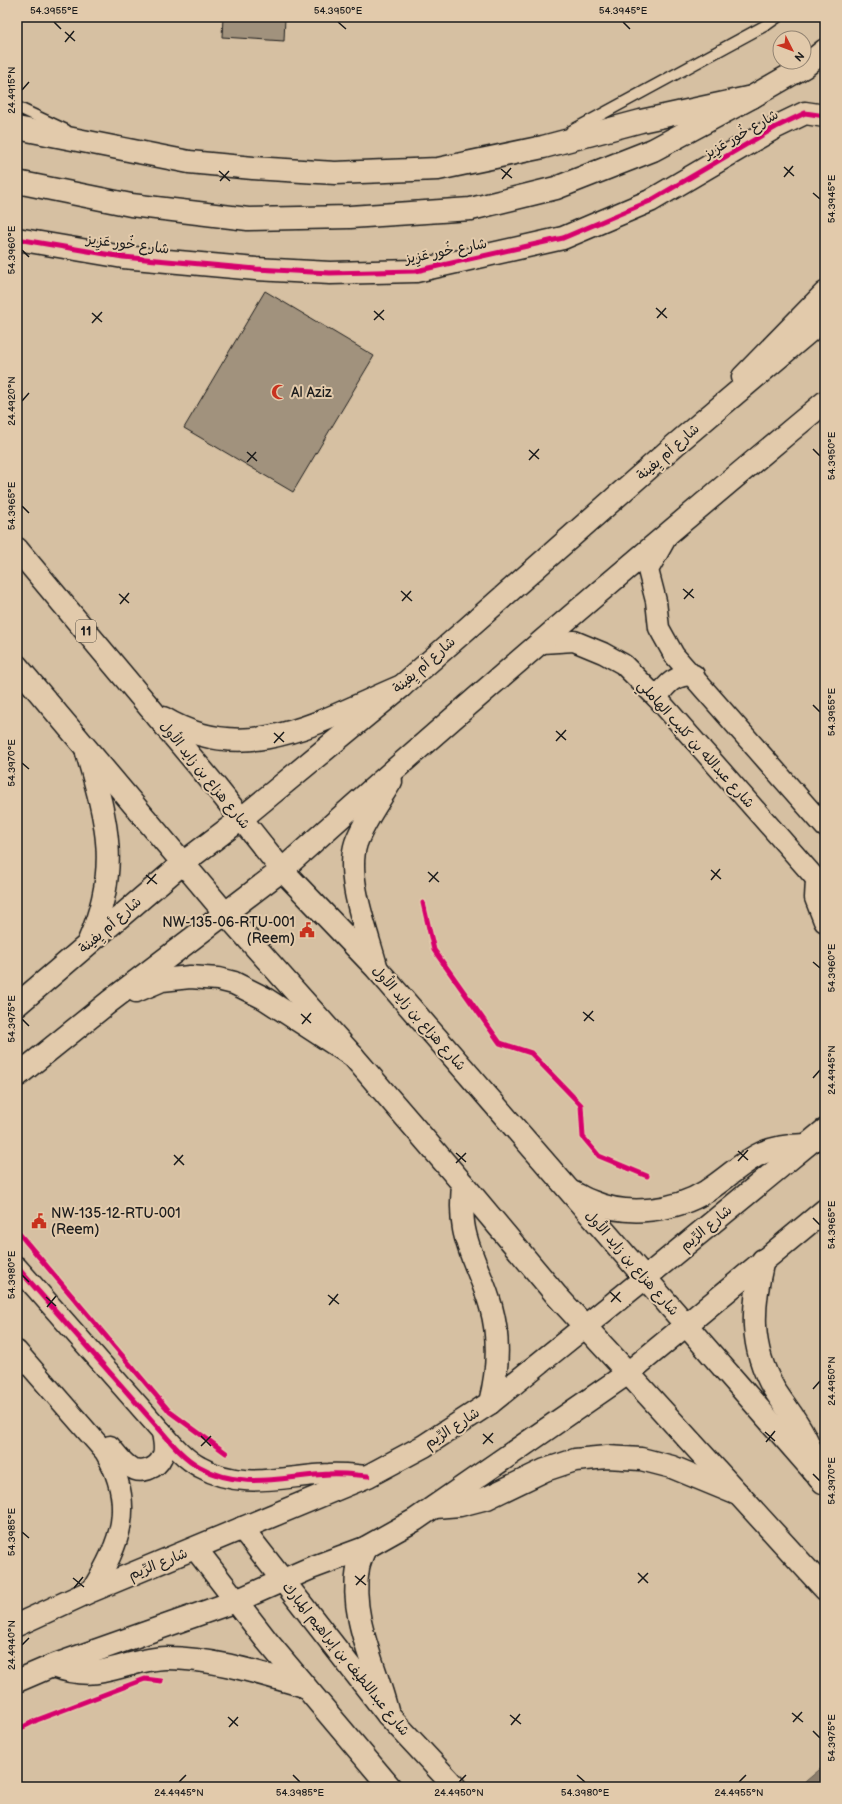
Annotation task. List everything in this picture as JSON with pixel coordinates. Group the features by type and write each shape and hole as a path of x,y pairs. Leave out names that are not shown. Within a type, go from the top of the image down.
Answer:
{"main road":[{"path":"17,182 131,205 248,219 350,217 471,208 556,188 653,150 752,98 804,67 825,50"},
{"path":"17,128 189,162 335,173 438,169 543,147 641,121 752,98"},
{"name":"شارع خُور عَزِيز","path":"17,239 123,257 256,269 330,273 416,271 563,238 650,201 776,127 805,113 825,116"},
{"path":"675,445 825,294"},
{"name":"شارع أم يِفينة","path":"17,1005 183,863 241,819 402,686 675,445 825,318"},
{"path":"17,1076 109,1002 282,870 401,763 669,532 825,402"},
{"name":"شارع هزاع بن زايد الأول","path":"17,549 154,712 282,870 376,968 822,1482"},
{"path":"17,666 225,913 353,1056 557,1296 825,1589"},
{"path":"154,712 172,723 197,733 231,740 252,740 289,733 402,686"},
{"path":"85,746 102,805 107,833 108,861 107,883 102,904 88,945"},
{"path":"376,968 355,889 352,872 353,854 362,831 401,763"},
{"path":"821,885 816,898 825,921"},
{"path":"109,1002 162,980 190,977 218,979 234,983 264,998 353,1056"},
{"name":"شارع الرِّيم","path":"17,1625 91,1591 196,1549 242,1528 368,1476 424,1446 490,1403 825,1130"},
{"path":"568,1189 594,1203 622,1210 657,1210 679,1204 706,1191 751,1157 768,1149 787,1145 806,1145"},
{"path":"463,1184 461,1206 464,1230 470,1251 491,1306 496,1330 498,1355 496,1379 490,1403"},
{"path":"17,1681 52,1666 236,1601 311,1568 365,1548 415,1520 628,1373 825,1210"},
{"path":"763,1260 756,1288 754,1314 758,1346 763,1365 774,1388 804,1435 814,1456 822,1482"},
{"path":"434,1507 460,1505 487,1498 545,1470 576,1460 607,1457 641,1458 672,1467 740,1495"},
{"name":"شارع عبداللطيف بن إبراهيم المبارك","path":"242,1528 388,1715 454,1787"},
{"path":"365,1548 358,1568 357,1592 359,1613 363,1633 388,1715"},
{"path":"196,1549 304,1686 390,1787"},
{"path":"52,1666 68,1671 85,1673 102,1672 139,1661 166,1658 199,1660 260,1673 304,1686"}],"street":[{"path":"669,532 648,570 656,601 659,628 674,655 694,675 825,827"},
{"name":"شارع عبدالله بن كليب الهاملي","path":"542,643 574,641 603,653 623,664 657,698 821,885"},
{"path":"657,698 664,688 673,680 682,675 694,675"},
{"path":"17,1267 175,1447 200,1467 216,1474 239,1480 263,1482 328,1474 368,1476"},
{"path":"17,1351 105,1452 114,1468 120,1484 122,1520 116,1545 105,1569 91,1591"},
{"path":"59,1400 68,1403 83,1413 130,1468 139,1471 149,1470 157,1465 162,1457 164,1448 162,1432"}],"lane":[{"path":"543,147 768,24 778,17"},
{"path":"17,107 102,146"}],"shaded area":[{"path":"825,1765 825,1787 799,1787"}],"building":[{"path":"223,17 285,17 284,41 222,37"},
{"name":"Al Aziz","path":"265,291 374,356 293,492 184,428"}],"cycle path":[{"path":"17,239 123,257 256,269 330,273 416,271 563,238 650,201 776,127 805,113 825,116"},
{"path":"423,903 434,950 500,1043 531,1053 581,1105 583,1137 599,1156 647,1176"},
{"path":"17,1231 170,1412 226,1453"},
{"path":"17,1267 170,1442 184,1456 200,1467 216,1474 247,1480 279,1479 334,1474 368,1476"},
{"path":"17,1730 37,1720 145,1679 161,1681"}],"place":[{"name":"Al Aziz","path":"279,392"},
{"name":"NW-135-06-RTU-001 (Reem)","path":"307,930"},
{"name":"NW-135-12-RTU-001 (Reem)","path":"39,1221"}]}
